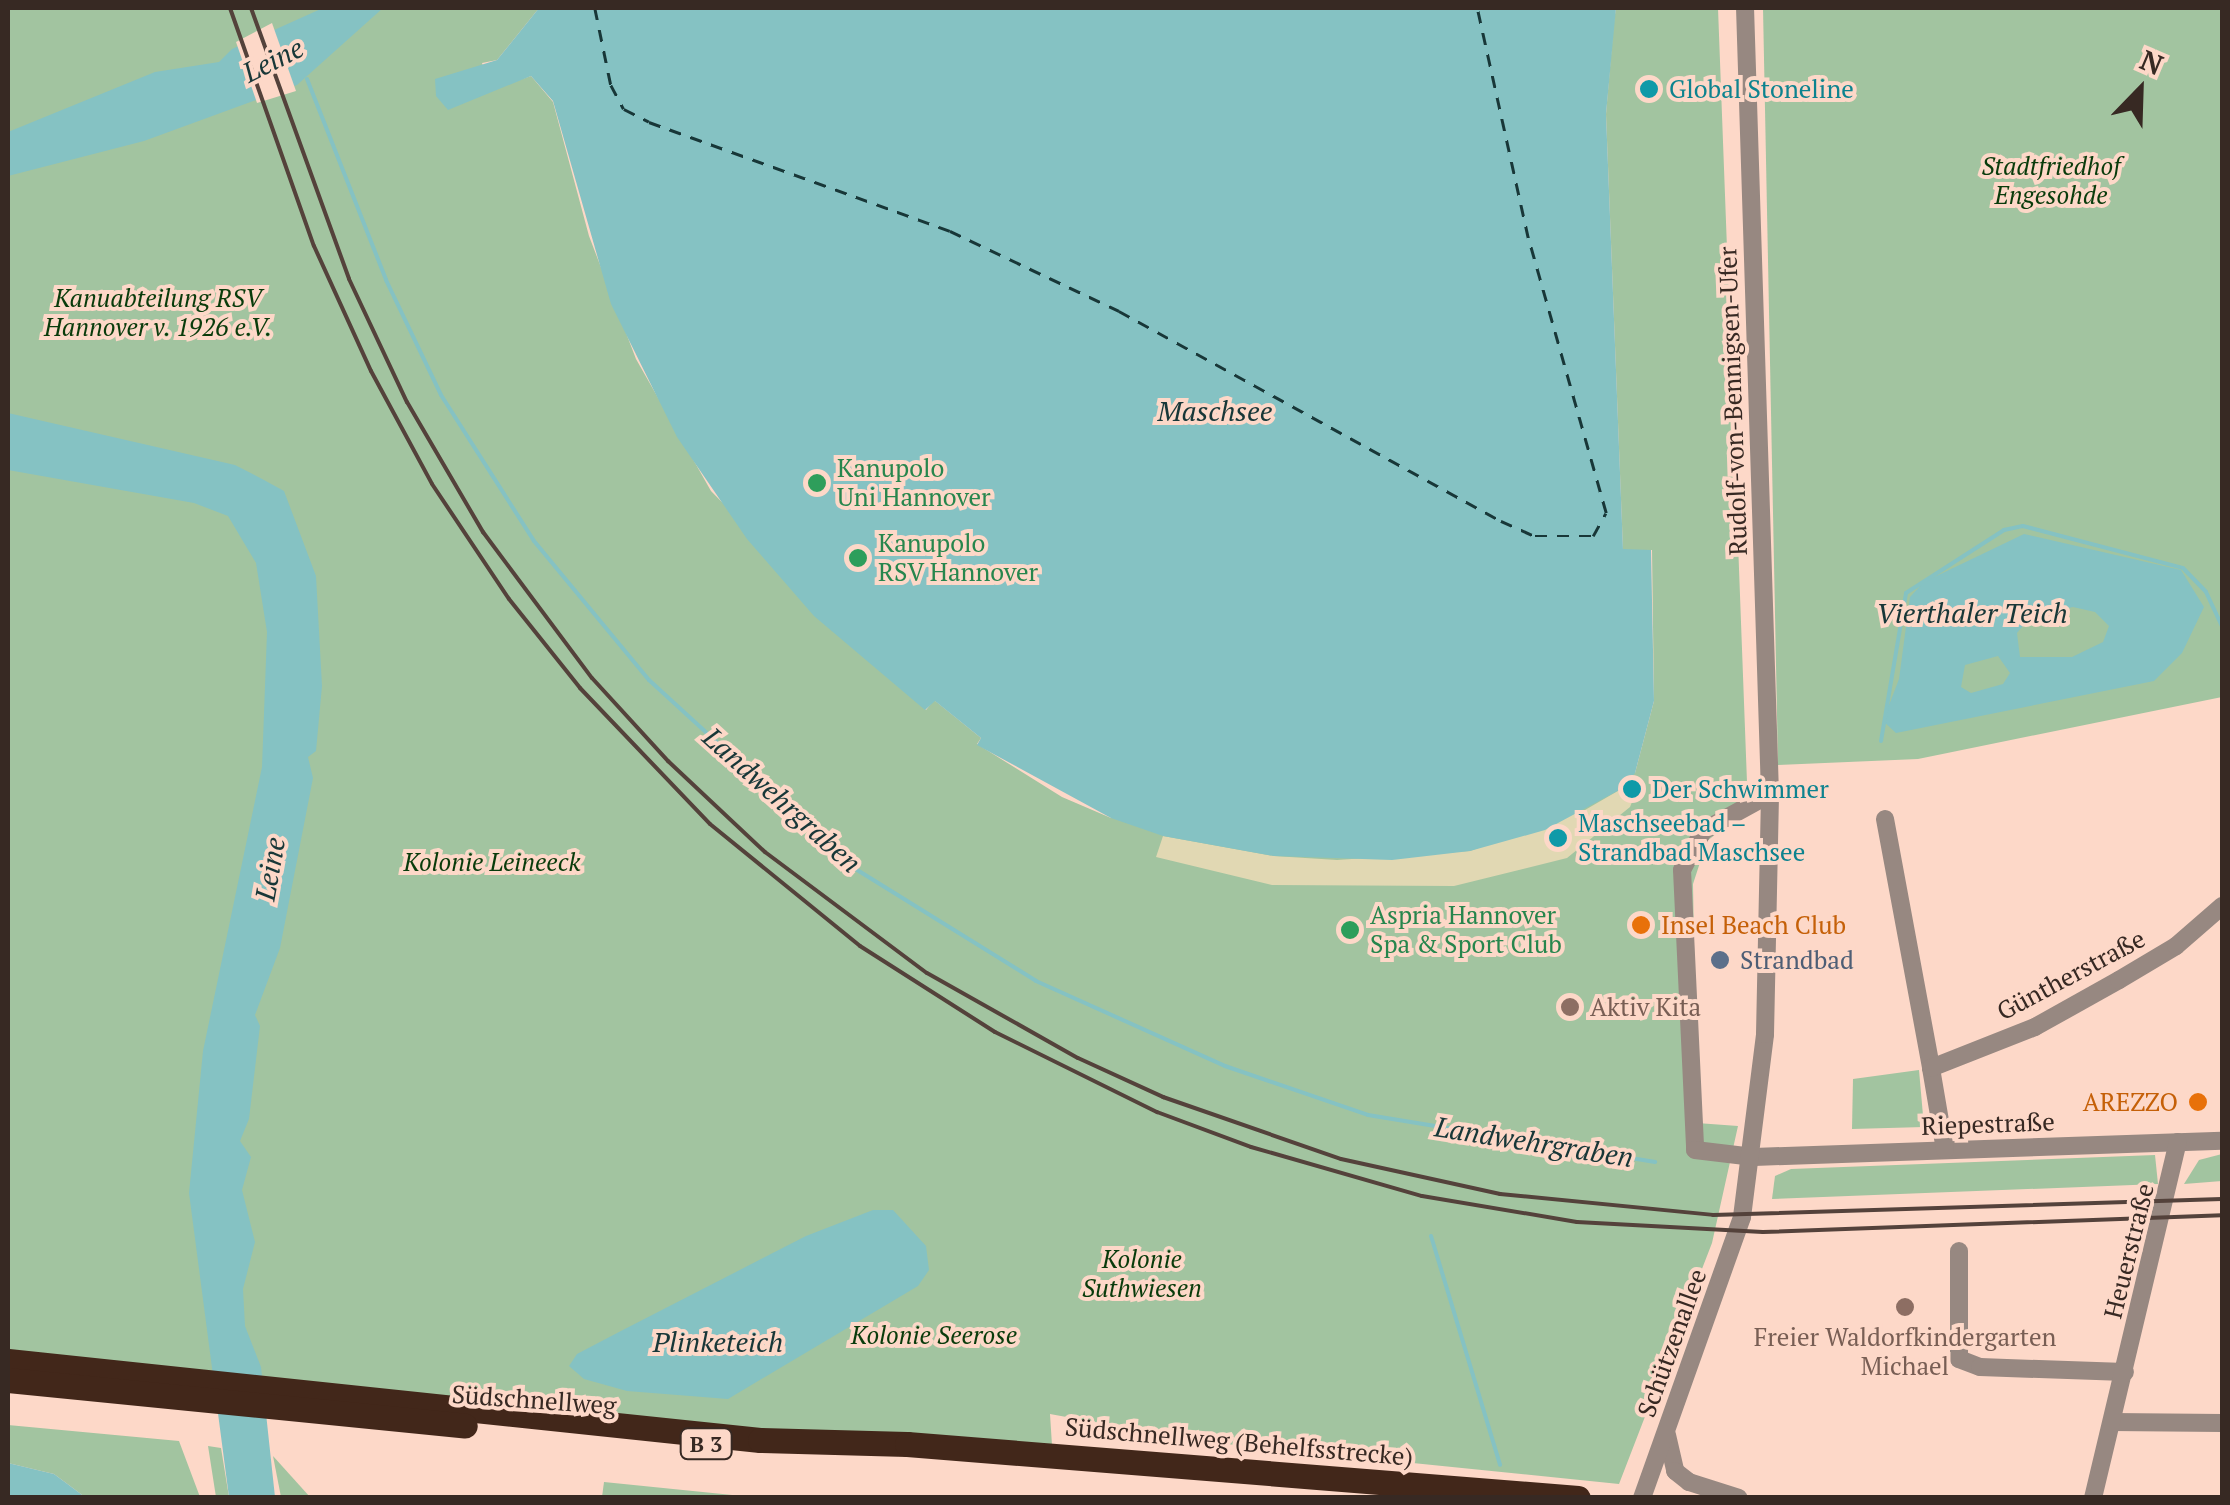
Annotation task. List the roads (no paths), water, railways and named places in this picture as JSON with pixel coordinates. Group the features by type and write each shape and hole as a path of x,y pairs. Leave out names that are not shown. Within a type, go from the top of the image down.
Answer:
{"highway":[{"name":"Südschnellweg","path":"8,1361 138,1384"},
{"name":"Südschnellweg","path":"8,1380 138,1384 759,1449 1048,1460"},
{"name":"Südschnellweg (Behelfsstrecke)","path":"1048,1460 1211,1468 1430,1494"},
{"name":"Südschnellweg (Behelfsstrecke)","path":"1048,1460 1430,1494"},
{"path":"1211,1468 1481,1478 1569,1487 1595,1498"},
{"name":"B 3","path":"1430,1494 1578,1498"}],"street":[{"name":"Rudolf-von-Bennigsen-Ufer","path":"1745,8 1764,1034 1754,1157 1745,1204"},
{"path":"1754,1157 1700,1154 1690,1144 1682,870 1703,831 1761,797"},
{"path":"1885,819 1945,1150"},
{"name":"Güntherstraße","path":"1931,1068 2035,1027 2086,999 2176,946 2222,906"},
{"name":"Riepestraße","path":"1754,1157 2222,1141"},
{"name":"Heuerstraße","path":"2094,1498 2178,1142"},
{"name":"Schützenallee","path":"1642,1498 1745,1204"},
{"path":"1959,1251 1959,1360 1980,1367 2125,1372"},
{"path":"2112,1422 2222,1423"},
{"path":"1666,1430 1675,1470 1739,1498"}],"water":[{"name":"Leine","path":"323,8 383,8 297,85 144,141 8,176 8,132 155,72 219,62 232,49"},
{"name":"Maschsee","path":"539,8 1616,8 1606,114 1623,549 1651,550 1654,701 1635,773 1623,788 1545,830 1470,851 1392,860 1274,856 1163,836 1111,818 977,745 981,738 935,701 925,710 814,616 747,539 677,437 611,304 553,101 531,76 448,110 436,96 435,79 497,60"},
{"name":"Leine","path":"8,413 235,465 264,480 284,491 316,576 322,686 316,751 308,757 313,778 280,948 255,1015 260,1026 249,1119 240,1141 251,1157 242,1190 255,1242 243,1289 245,1326 261,1367 275,1497 229,1497 189,1193 203,1051 262,767 267,632 256,563 228,516 194,503 8,470"},
{"name":"Vierthaler Teich","path":"2024,534 2181,570 2204,607 2182,653 2154,681 1896,733 1883,721 1899,679 1910,597 1924,582","holes":["2073,607 2095,612 2109,626 2103,642 2072,657 2020,657 2017,633 2030,617","1998,656 2010,673 2003,684 1971,693 1961,687 1965,665"]},
{"name":"Plinketeich","path":"873,1210 893,1210 926,1246 929,1270 918,1286 728,1399 627,1391 584,1379 569,1366 577,1354 806,1236"},
{"path":"8,1463 54,1474 85,1497 8,1497"}],"waterway":[{"name":"Landwehrgraben","path":"307,79 386,280 441,395 534,541 649,680 854,868 1036,981 1225,1066 1368,1115 1655,1162"},
{"name":"Landwehrgraben","path":"1881,741 1906,593 2004,530 2023,526 2183,568 2206,592 2222,627"},
{"path":"1431,1236 1500,1465"}],"railway":[{"path":"230,8 314,246 371,371 432,484 509,599 580,688 710,824 860,946 995,1032 1157,1112 1251,1147 1422,1196 1577,1222 1763,1232 2222,1215"},
{"path":"251,8 349,279 407,402 483,532 592,678 668,761 765,852 927,973 1078,1058 1163,1097 1341,1159 1500,1194 1713,1215 2222,1199"}],"place":[{"name":"Global Stoneline","path":"1649,89"},
{"name":"Kanupolo Uni Hannover","path":"817,483"},
{"name":"Kanupolo RSV Hannover","path":"858,558"},
{"name":"Der Schwimmer","path":"1632,789"},
{"name":"Maschseebad – Strandbad Maschsee","path":"1558,838"},
{"name":"Insel Beach Club","path":"1641,925"},
{"name":"Aspria Hannover Spa & Sport Club","path":"1350,930"},
{"name":"Strandbad","path":"1720,960"},
{"name":"Aktiv Kita","path":"1570,1007"},
{"name":"AREZZO","path":"2198,1102"},
{"name":"Freier Waldorfkindergarten Michael","path":"1905,1307"}],"park label":[{"name":"Stadtfriedhof Engesohde","path":"2051,182"},
{"name":"Kanuabteilung RSV Hannover v. 1926 e.V.","path":"158,314"},
{"name":"Kolonie Leineeck","path":"492,862"},
{"name":"Kolonie Suthwiesen","path":"1142,1274"},
{"name":"Kolonie Seerose","path":"934,1335"}]}
